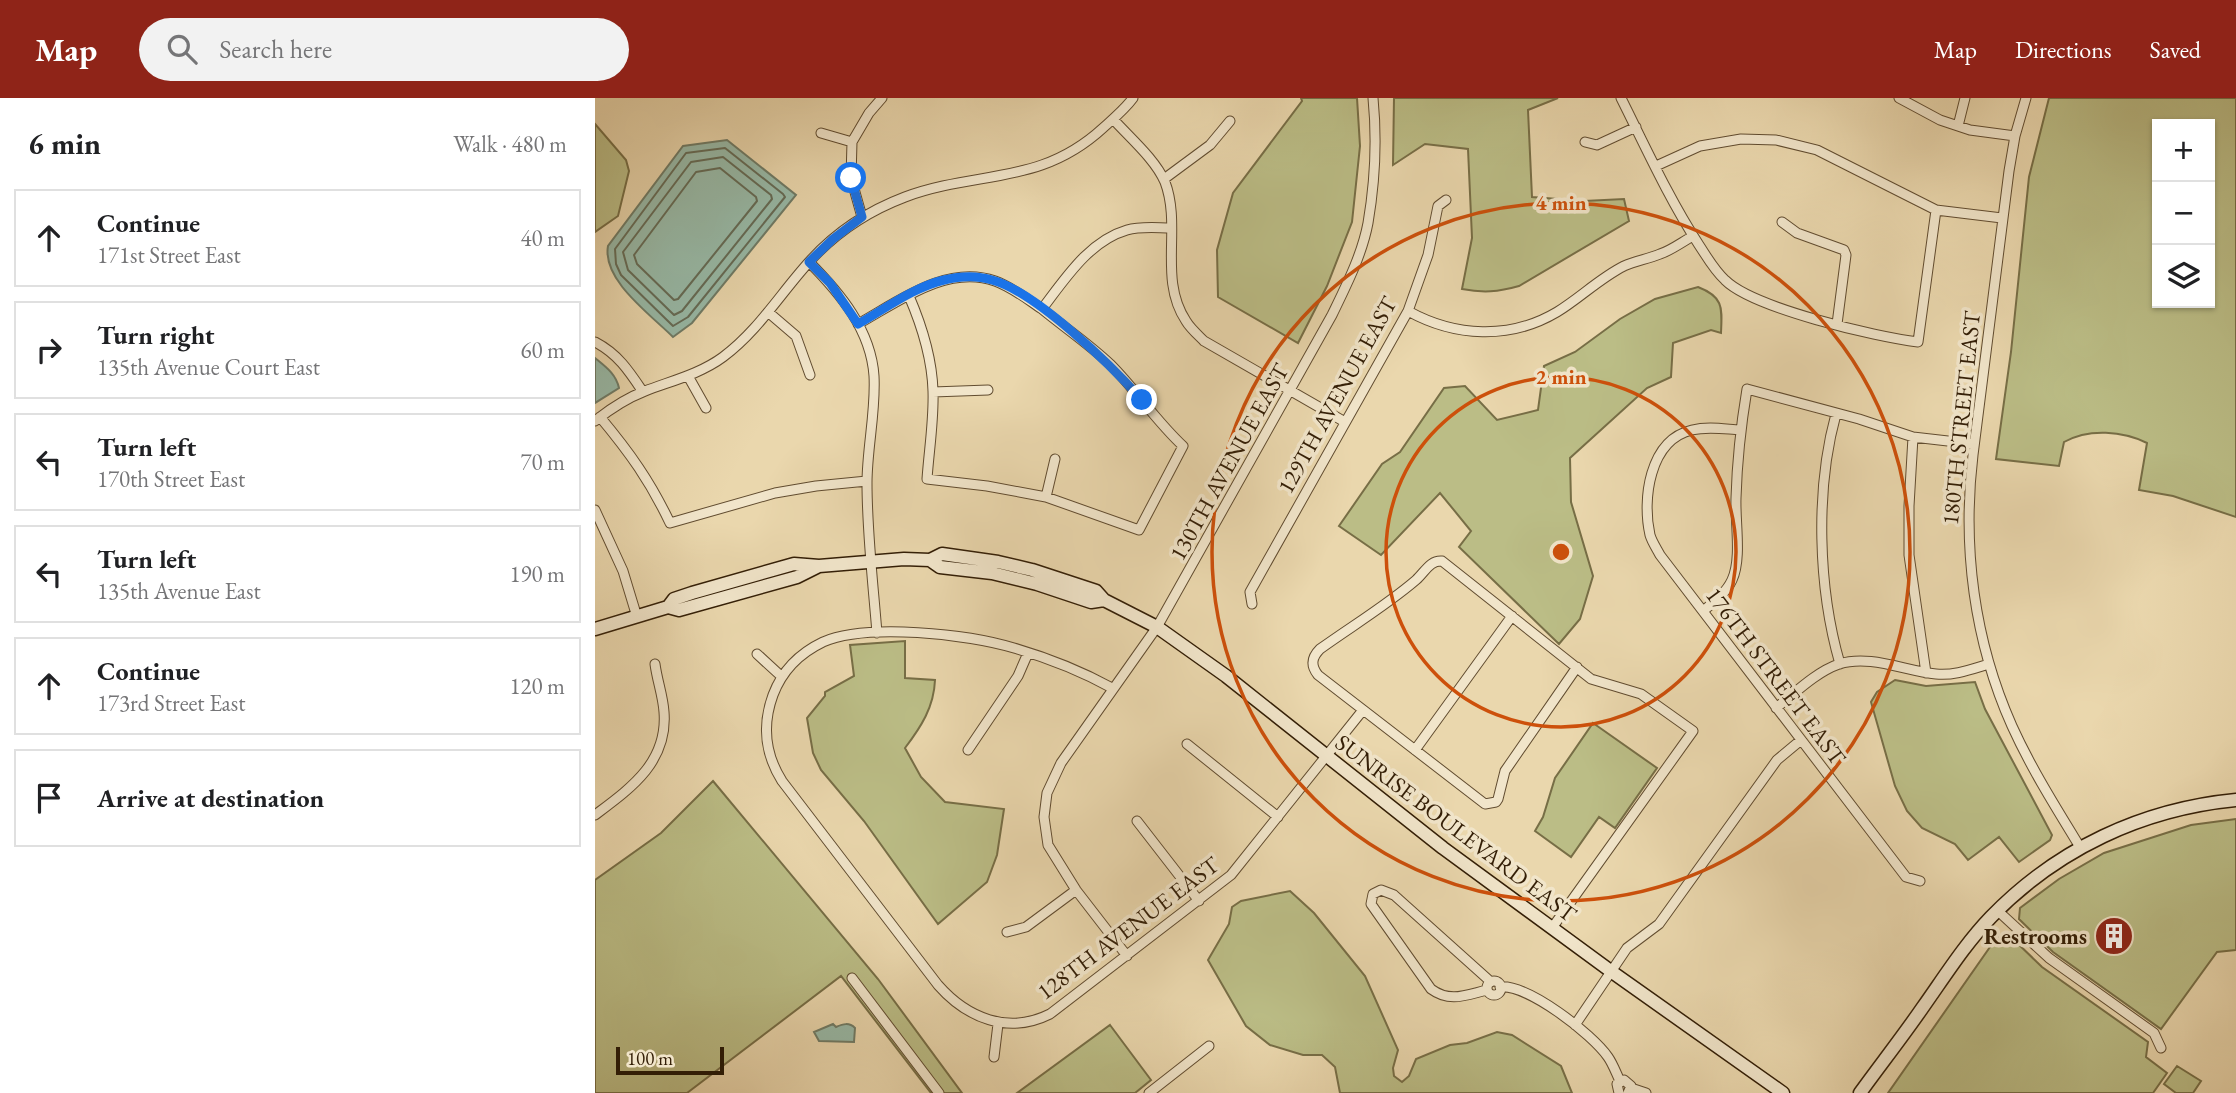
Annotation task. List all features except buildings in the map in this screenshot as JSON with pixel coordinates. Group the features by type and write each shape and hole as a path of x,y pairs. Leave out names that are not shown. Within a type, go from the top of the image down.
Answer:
{"street":[{"path":"862,217 851,178 852,142 857,130 882,98"},
{"path":"867,481 816,486 775,494 670,523 653,487 639,466 598,419 618,404 688,376 721,359 743,341 809,262 862,217 906,197 1039,168 1067,156 1088,142 1133,98"},
{"name":"130TH AVENUE EAST","path":"1076,890 1048,845 1044,805 1051,780 1112,688 1157,627 1291,391 1351,275 1367,225 1374,169 1376,124 1373,98"},
{"path":"1621,98 1693,236 1714,268 1736,289 1753,298 1890,339 1917,342 1936,209"},
{"path":"1899,98 1940,120 1958,126 2015,136"},
{"path":"1958,126 1965,98"},
{"name":"180TH STREET EAST","path":"2026,98 2015,136 2002,218 1974,444 1969,494 1970,563 1977,617 1999,694 2026,755 2080,847"},
{"path":"1113,119 1164,179 1172,210 1171,276 1175,298 1186,321 1205,341 1345,422"},
{"path":"1164,179 1210,145 1230,121"},
{"path":"1585,142 1597,145 1636,127"},
{"path":"821,133 852,142"},
{"path":"1656,166 1700,146 1741,139 1776,140 1817,150 1936,209 2002,218"},
{"name":"129TH AVENUE EAST","path":"1252,604 1250,592 1408,311 1428,255 1438,206 1446,200"},
{"path":"1782,222 1797,233 1844,250 1846,255 1837,324"},
{"path":"1042,309 1075,267 1095,247 1111,236 1128,230 1171,228"},
{"path":"1408,311 1426,321 1476,333 1523,328 1556,313 1625,266 1663,254 1693,236"},
{"path":"809,262 838,293 858,324 872,361 874,379 867,481 870,560 877,633"},
{"path":"858,324 909,296 943,280 975,276 1009,287 1042,309 1108,363 1160,424 1183,446 1139,530 1046,497 927,479 933,391 929,355 909,296"},
{"path":"768,312 796,336 810,375"},
{"path":"595,342 617,356 643,392"},
{"path":"688,376 706,408"},
{"path":"1703,611 1721,596 1737,567 1735,500 1740,430 1747,389 1860,419 1913,437 1974,444"},
{"path":"933,391 988,390"},
{"path":"1836,414 1826,447 1822,524 1832,638 1840,664"},
{"name":"176TH STREET EAST","path":"1740,430 1689,430 1660,453 1651,470 1650,536 1660,555 1906,877 1920,881"},
{"path":"1913,437 1909,555 1926,673"},
{"path":"1046,497 1055,459"},
{"path":"595,510 619,562 637,617"},
{"name":"SUNRISE BOULEVARD EAST","path":"595,629 637,617 671,603 679,610 797,577 819,566 870,560 930,560 942,554 998,562 1096,591 1104,600 1157,627 1226,676 1443,848 1783,1093"},
{"path":"1552,929 1693,732 1641,694 1600,683 1442,561 1434,562 1416,579 1315,653 1313,665 1318,675 1485,804 1496,802 1508,765 1577,667"},
{"path":"1415,750 1512,616"},
{"path":"994,1057 998,1024 960,1007 938,985 778,775 769,755 766,730 770,706 781,676 807,651 824,642 877,633 913,632 993,642 1059,663 1112,688"},
{"path":"968,750 1018,676 1028,653"},
{"path":"757,654 781,676"},
{"path":"1776,708 1820,674 1840,664 1870,661 1939,674 1958,673 1989,664"},
{"path":"595,815 633,786 656,756 664,728 664,709 655,664"},
{"name":"128TH AVENUE EAST","path":"998,1024 1025,1023 1049,1014 1199,901 1242,863 1363,710"},
{"path":"1575,1025 1627,948 1659,923 1777,760 1801,740"},
{"path":"1187,744 1278,817"},
{"path":"1860,1093 1959,955 1998,911 2043,871 2080,847 2148,817 2202,804 2236,800"},
{"path":"1137,821 1199,901"},
{"path":"1007,932 1026,927 1076,890 1127,956"},
{"path":"1489,986 1459,998 1444,997 1431,989 1371,904 1373,894 1381,890 1390,892 1489,986 1494,995 1498,994 1500,987 1508,986 1525,992 1575,1025 1606,1054 1620,1081 1627,1080 1623,1092 1646,1093"},
{"path":"1998,911 2049,958 2154,1033 2161,1048"},
{"path":"852,978 939,1093"},
{"path":"1149,1093 1209,1046"}],"green space":[{"path":"1301,98 1357,98 1360,146 1352,222 1327,286 1298,343 1218,297 1217,250 1233,193 1302,101"},
{"path":"1394,98 1558,98 1528,110 1532,197 1584,201 1624,199 1629,221 1519,286 1491,291 1462,289 1472,238 1468,149 1425,144 1393,165"},
{"path":"2049,98 2236,98 2236,517 2173,496 2139,490 2147,443 2127,436 2095,433 2064,442 2059,466 1996,459 2011,352 2029,177"},
{"path":"595,124 626,160 629,171 618,216 595,232"},
{"path":"1698,287 1713,295 1720,304 1721,333 1711,330 1673,343 1671,377 1647,388 1570,458 1571,502 1593,576 1580,619 1559,644 1459,547 1471,531 1440,493 1381,555 1339,526 1382,464 1400,452 1444,388 1465,386 1497,420 1538,410 1544,366 1575,352 1620,319 1655,299"},
{"path":"905,641 905,678 935,680 926,716 905,748 921,777 945,802 1004,809 997,855 987,882 938,924 864,821 821,770 813,753 807,718 825,696 825,692 854,676 850,645"},
{"path":"1895,680 1926,686 1975,682 1985,709 2052,835 2050,840 2019,862 1999,837 1968,860 1955,844 1922,828 1907,811 1895,786 1871,702 1877,692"},
{"path":"1593,723 1657,768 1615,828 1599,817 1571,857 1535,831 1543,817 1555,778"},
{"path":"713,781 878,979 962,1093 931,1093 841,976 687,1093 595,1093 595,880 661,833"},
{"path":"2236,819 2236,950 2217,952 2161,1029 2053,952 2019,919 2020,908 2059,879 2104,853 2191,825"},
{"path":"1290,891 1314,913 1365,976 1398,1050 1393,1068 1394,1076 1402,1082 1409,1076 1416,1059 1450,1045 1467,1043 1497,1032 1512,1035 1561,1066 1572,1093 1340,1093 1335,1067 1322,1055 1303,1055 1270,1045 1246,1026 1208,960 1229,924 1232,907 1241,901"},
{"path":"1997,937 2011,937 2042,967 2148,1042 2146,1057 2167,1073 2153,1093 1888,1093"},
{"path":"1110,1025 1151,1080 1135,1093 1017,1093"},
{"path":"2177,1066 2201,1081 2193,1093 2176,1093 2164,1084"}],"water":[{"path":"727,140 796,195 692,323 673,337 620,284 608,259 608,246 683,146"},
{"path":"595,358 613,375 619,388 595,403"},
{"path":"833,1024 836,1027 844,1024 853,1026 854,1042 819,1041 814,1032"}],"place":[{"name":"Restrooms","path":"2114,936"}],"route":[{"path":"851,178 862,217 809,262 830,283 858,324 943,280 975,276 994,280 1042,309 1108,363 1142,400"}]}
